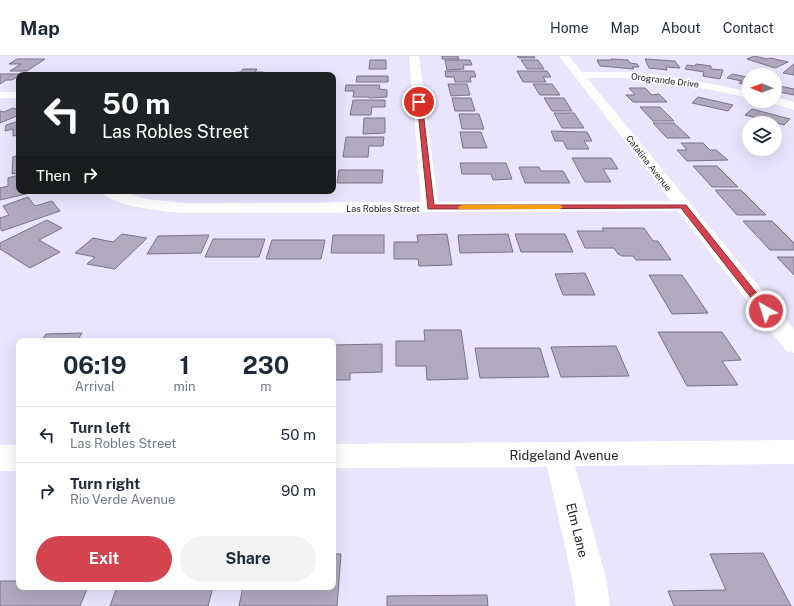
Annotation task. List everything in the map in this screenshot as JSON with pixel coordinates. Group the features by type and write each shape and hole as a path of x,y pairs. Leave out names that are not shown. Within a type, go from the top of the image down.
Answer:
{"street":[{"path":"414,56 430,208"},
{"name":"Catalina Avenue","path":"564,56 794,345"},
{"name":"Orogrande Drive","path":"579,75 636,75 713,87 742,93"},
{"path":"0,95 16,95"},
{"path":"782,103 794,106"},
{"name":"Las Robles Street","path":"115,194 125,199 144,204 167,207 430,208 683,206"},
{"name":"Ridgeland Avenue","path":"336,456 794,452"},
{"name":"Elm Lane","path":"558,455 589,578 593,606"},
{"path":"0,458 16,458"}],"building":[{"path":"442,56 458,56 459,59 442,59"},
{"path":"517,56 534,56 535,58 519,58"},
{"path":"754,56 788,62 775,68 747,59"},
{"path":"17,59 45,59 27,71 10,71 21,64 9,64"},
{"path":"611,59 628,60 630,63 637,64 639,67 632,67 634,69 600,66 597,60 612,60"},
{"path":"645,59 675,61 680,68 666,67 667,70 649,68"},
{"path":"370,60 386,60 386,69 369,69"},
{"path":"445,60 470,60 472,65 463,65 464,69 447,70"},
{"path":"521,60 538,60 544,69 527,69"},
{"path":"696,64 711,66 711,69 723,70 720,79 703,76 704,72 685,69 687,65 695,66"},
{"path":"794,64 794,75 783,73"},
{"path":"243,69 257,69 255,72 241,72"},
{"path":"445,71 474,71 476,77 470,77 471,82 455,82 454,77 446,77"},
{"path":"517,71 547,71 551,77 543,77 546,82 523,82"},
{"path":"0,74 16,74 16,77 12,80 6,80 0,84"},
{"path":"732,74 742,76 742,81 727,78"},
{"path":"357,76 388,76 388,82 356,82"},
{"path":"448,84 467,84 470,95 451,96"},
{"path":"533,84 552,84 560,95 540,95"},
{"path":"346,85 380,85 379,89 387,90 387,97 353,97 354,91 345,91"},
{"path":"782,86 794,89 794,95 782,92"},
{"path":"629,88 645,88 652,95 659,94 667,102 633,102 626,95 635,95"},
{"path":"698,97 733,105 728,111 692,103"},
{"path":"452,98 471,98 475,111 455,111"},
{"path":"544,98 564,98 572,111 552,111"},
{"path":"353,100 385,100 385,107 372,107 371,115 350,115"},
{"path":"640,107 660,107 674,121 653,121"},
{"path":"13,108 16,109 16,116 0,123 0,111 4,112"},
{"path":"752,109 779,116 749,116 745,115"},
{"path":"554,113 574,113 584,128 562,128"},
{"path":"459,114 479,114 484,129 462,129"},
{"path":"782,117 790,119 784,125 782,124"},
{"path":"364,118 385,118 385,133 363,134"},
{"path":"16,122 16,136 13,136 13,129 5,131 6,125"},
{"path":"653,123 674,123 690,138 667,138"},
{"path":"551,131 587,132 592,141 584,141 589,149 567,149 563,141 555,141"},
{"path":"460,132 481,132 487,148 463,148"},
{"path":"346,137 384,137 383,146 369,146 368,157 343,157"},
{"path":"681,143 703,143 710,150 716,150 728,160 687,161 677,150 687,150"},
{"path":"16,156 16,173 12,174 13,157"},
{"path":"572,158 611,158 618,169 603,169 611,182 585,182"},
{"path":"460,163 506,163 512,179 493,180 491,174 462,174"},
{"path":"693,166 717,166 738,187 712,187"},
{"path":"519,167 539,167 541,171 563,171 570,183 525,183"},
{"path":"339,170 383,170 382,183 337,183"},
{"path":"16,176 16,194 26,194 0,200 0,188 8,186 8,178"},
{"path":"715,190 741,190 766,215 737,215"},
{"path":"28,197 35,206 52,201 60,211 2,231 0,228 0,218 9,215 3,206"},
{"path":"47,220 62,228 39,240 60,252 30,268 0,249 0,243"},
{"path":"743,221 772,221 794,243 794,250 770,250"},
{"path":"602,228 644,228 653,241 658,241 671,260 636,260 633,256 622,256 618,254 614,248 585,248 577,231 604,231"},
{"path":"122,234 147,238 115,269 87,264 95,257 75,253 93,238 113,242"},
{"path":"447,234 452,265 419,266 418,259 394,259 394,242 418,242 417,235"},
{"path":"508,234 513,252 460,253 458,235"},
{"path":"515,234 565,234 573,252 521,252"},
{"path":"209,235 201,253 147,254 158,236"},
{"path":"333,235 384,235 384,253 331,253"},
{"path":"213,239 265,239 259,257 205,257"},
{"path":"272,240 325,240 321,259 266,259"},
{"path":"777,257 794,257 794,275"},
{"path":"585,273 595,295 563,295 555,274"},
{"path":"649,275 682,275 708,313 672,314"},
{"path":"424,330 461,330 468,379 427,380 426,366 396,366 396,341 425,341"},
{"path":"658,332 722,332 741,360 722,361 738,385 687,386"},
{"path":"82,333 79,338 43,338 46,334"},
{"path":"382,344 382,372 350,373 350,380 336,380 336,345"},
{"path":"616,346 629,376 561,377 551,347"},
{"path":"475,348 540,348 549,377 480,378"},
{"path":"763,553 791,606 674,606 668,591 726,590 710,554"},
{"path":"336,554 341,554 337,606 239,606 242,590 336,590"},
{"path":"0,581 16,581 16,590 87,590 80,606 0,606"},
{"path":"116,590 212,590 208,606 110,606"},
{"path":"487,595 488,606 387,606 387,596"}],"slow traffic":[{"path":"462,207 560,207"}],"route":[{"path":"419,102 430,208 683,206 766,311"}]}
